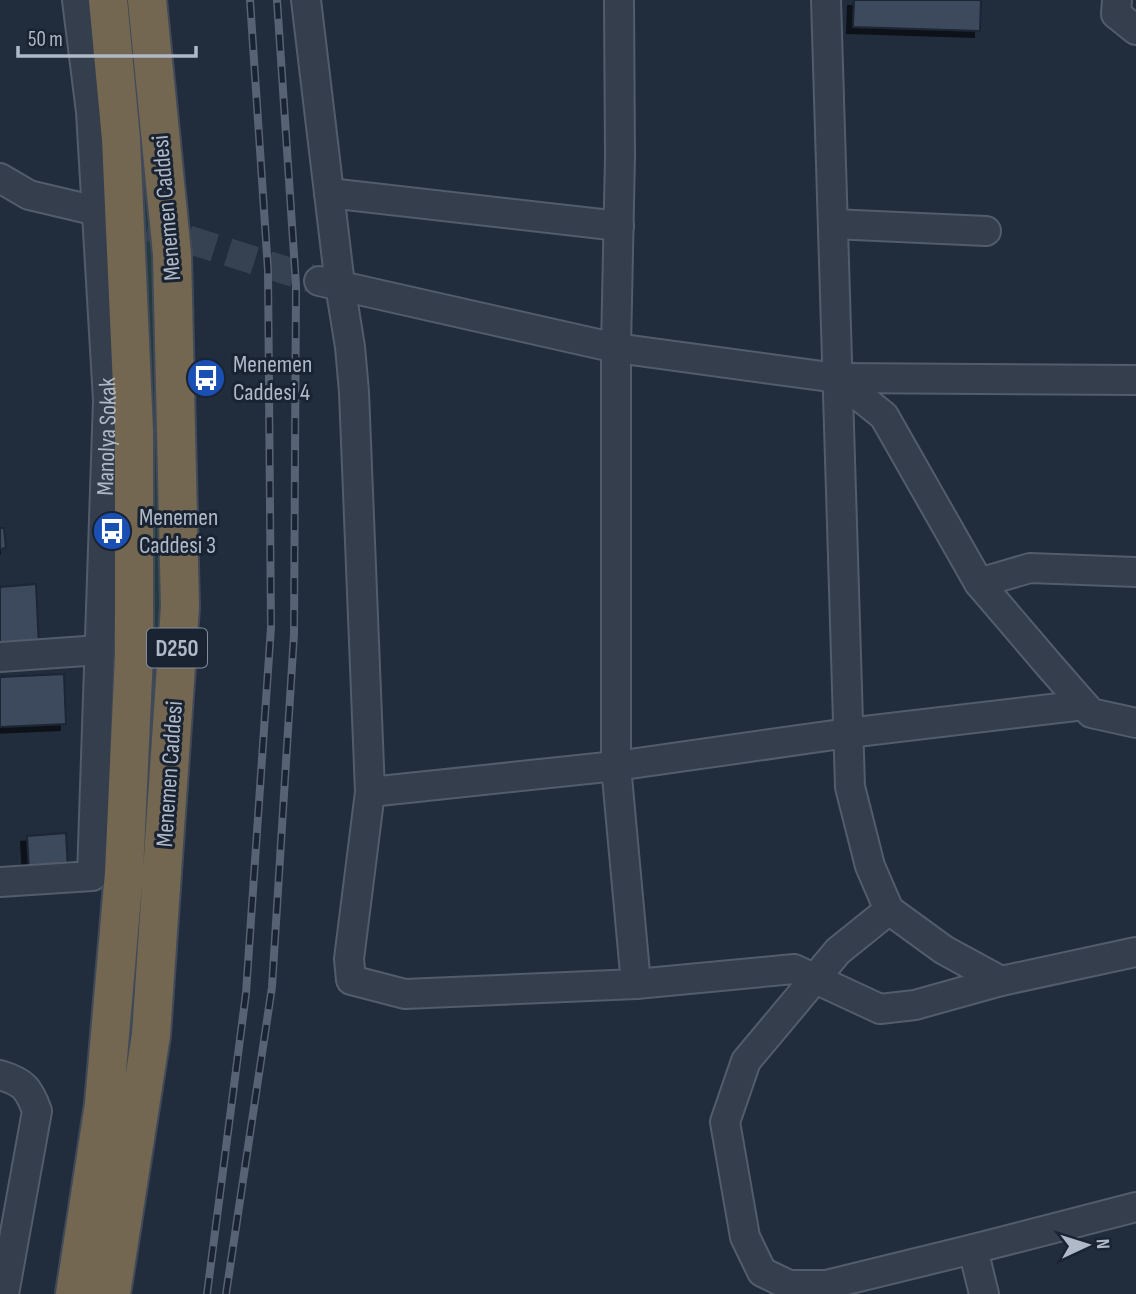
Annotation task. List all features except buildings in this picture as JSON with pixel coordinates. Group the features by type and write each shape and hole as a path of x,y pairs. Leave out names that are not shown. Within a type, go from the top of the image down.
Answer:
{"highway":[{"name":"Menemen Caddesi","path":"75,1294 104,1104 124,873 134,655 134,417 121,139 108,0"},
{"name":"Menemen Caddesi","path":"111,1294 151,1035 180,607 172,254 147,0"}],"street":[{"name":"Manolya Sokak","path":"0,882 92,876 108,400 101,212 77,0"},
{"path":"306,0 329,193 329,283 350,347 354,392 370,792 349,959 351,980 405,994 636,984 794,969 880,1009 915,1005 1001,981 1136,952"},
{"path":"619,0 616,766 636,984"},
{"path":"826,0 850,787 870,866 889,910 944,950 1001,981"},
{"path":"1117,0 1116,14 1136,30"},
{"path":"0,178 29,195 101,212"},
{"path":"329,193 619,226"},
{"path":"832,224 986,231"},
{"path":"329,283 616,348 837,378 1136,380"},
{"path":"837,378 884,416 979,583 1084,705 1091,713 1136,723"},
{"path":"979,583 1031,568 1136,572"},
{"path":"0,657 99,650"},
{"path":"370,792 616,766 848,733 1084,705"},
{"path":"889,910 838,951 746,1061 725,1122 744,1237 762,1272 789,1285 826,1285 1136,1207"},
{"path":"0,1075 12,1079 30,1092 37,1111 4,1294"},
{"path":"972,1250 984,1294"}],"green space":[{"path":"126,0 135,0 150,176 159,359 162,568 155,787 137,1041 101,1252 152,569 150,359 141,176"}],"tunnel":[{"path":"108,214 319,281"}],"railway":[{"path":"207,1294 246,993 271,627 268,270 250,0"},
{"path":"226,1294 272,987 294,634 296,285 277,0"}],"place":[{"name":"Menemen Caddesi 4","path":"206,378"},
{"name":"Menemen Caddesi 3","path":"112,531"}]}
